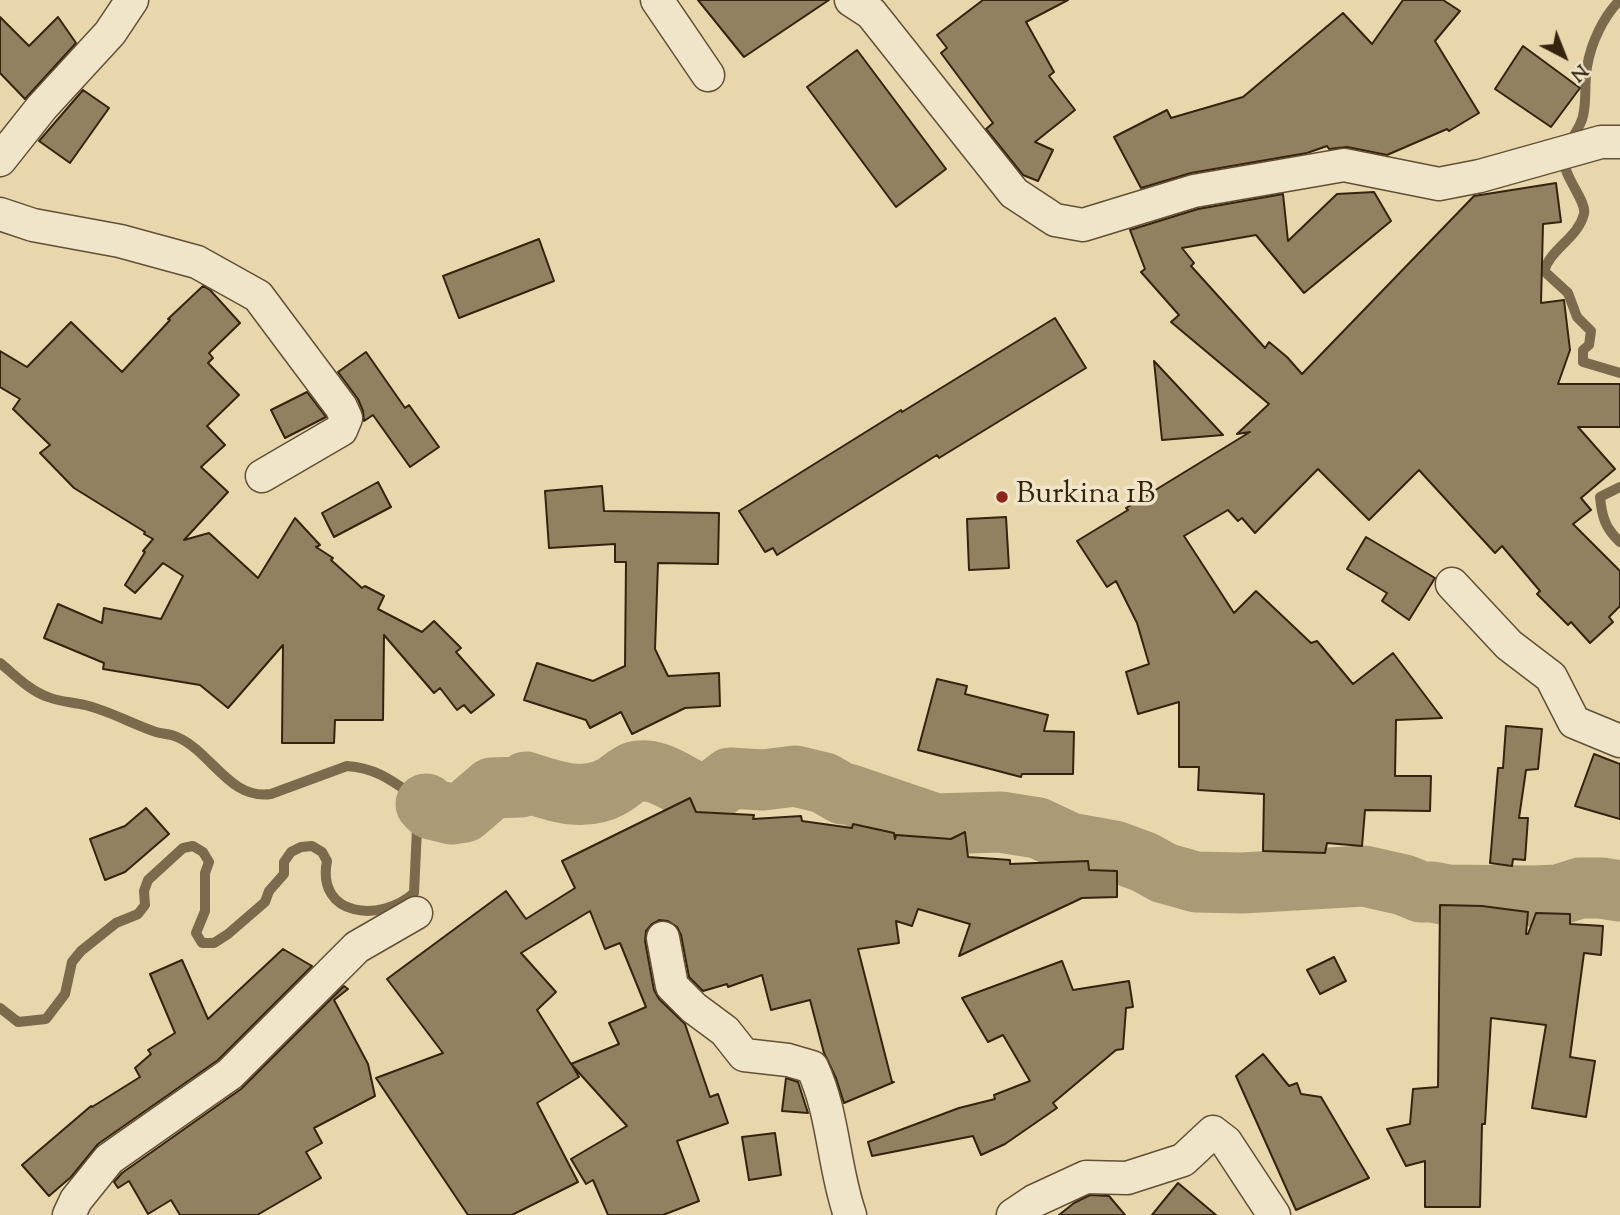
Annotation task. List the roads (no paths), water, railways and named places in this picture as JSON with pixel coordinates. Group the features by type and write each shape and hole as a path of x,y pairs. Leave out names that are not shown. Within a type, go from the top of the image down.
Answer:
{"street":[{"path":"0,160 42,107 110,33 132,0"},
{"path":"657,0 708,75"},
{"path":"851,0 871,13 1014,193 1055,220 1083,225 1194,191 1344,165 1439,184 1480,176 1601,142 1620,142"},
{"path":"0,214 33,225 120,241 197,262 258,296 341,407 346,418 341,430 262,475"},
{"path":"1452,584 1509,645 1551,677 1574,722 1620,741"},
{"path":"69,1215 76,1200 109,1159 230,1074 357,947 416,914"},
{"path":"663,939 673,986 694,1008 725,1031 744,1055 788,1060 812,1067 821,1086 842,1192 850,1215"},
{"path":"1013,1215 1034,1201 1086,1177 1127,1178 1183,1160 1213,1132 1226,1142 1273,1215"}],"waterway":[{"path":"1620,0 1603,22 1591,49 1586,73 1583,116 1565,154 1565,167 1582,203 1584,214 1576,230 1552,256 1544,271 1568,293 1577,317 1591,331 1589,345 1583,350 1583,362 1620,373"},
{"path":"1620,487 1600,497 1605,522 1620,542"},
{"path":"0,663 41,694 94,708 156,732 177,737 201,753 232,783 256,794 271,794 347,766 380,774 426,804 417,829 414,893 400,903 369,911 341,904 331,894 326,880 327,861 322,852 312,846 301,847 291,852 284,862 284,874 269,891 265,902 228,934 214,943 202,943 196,933 205,911 205,873 209,862 203,852 193,846 183,848 148,880 144,891 145,905 138,914 116,923 81,951 72,962 65,994 46,1019 18,1022 0,1008"},
{"path":"426,804 431,809 451,814 464,812 492,788 520,787 526,782 568,794 590,794 611,787 634,772 644,771 662,775 707,796 730,778 763,780 795,776 824,783 843,794 936,824 1000,822 1038,828 1070,843 1114,851 1164,873 1196,882 1242,883 1364,876 1404,885 1421,892 1448,895 1558,895 1580,888 1620,891"}],"place":[{"name":"Burkina 1B","path":"1002,497"}]}
